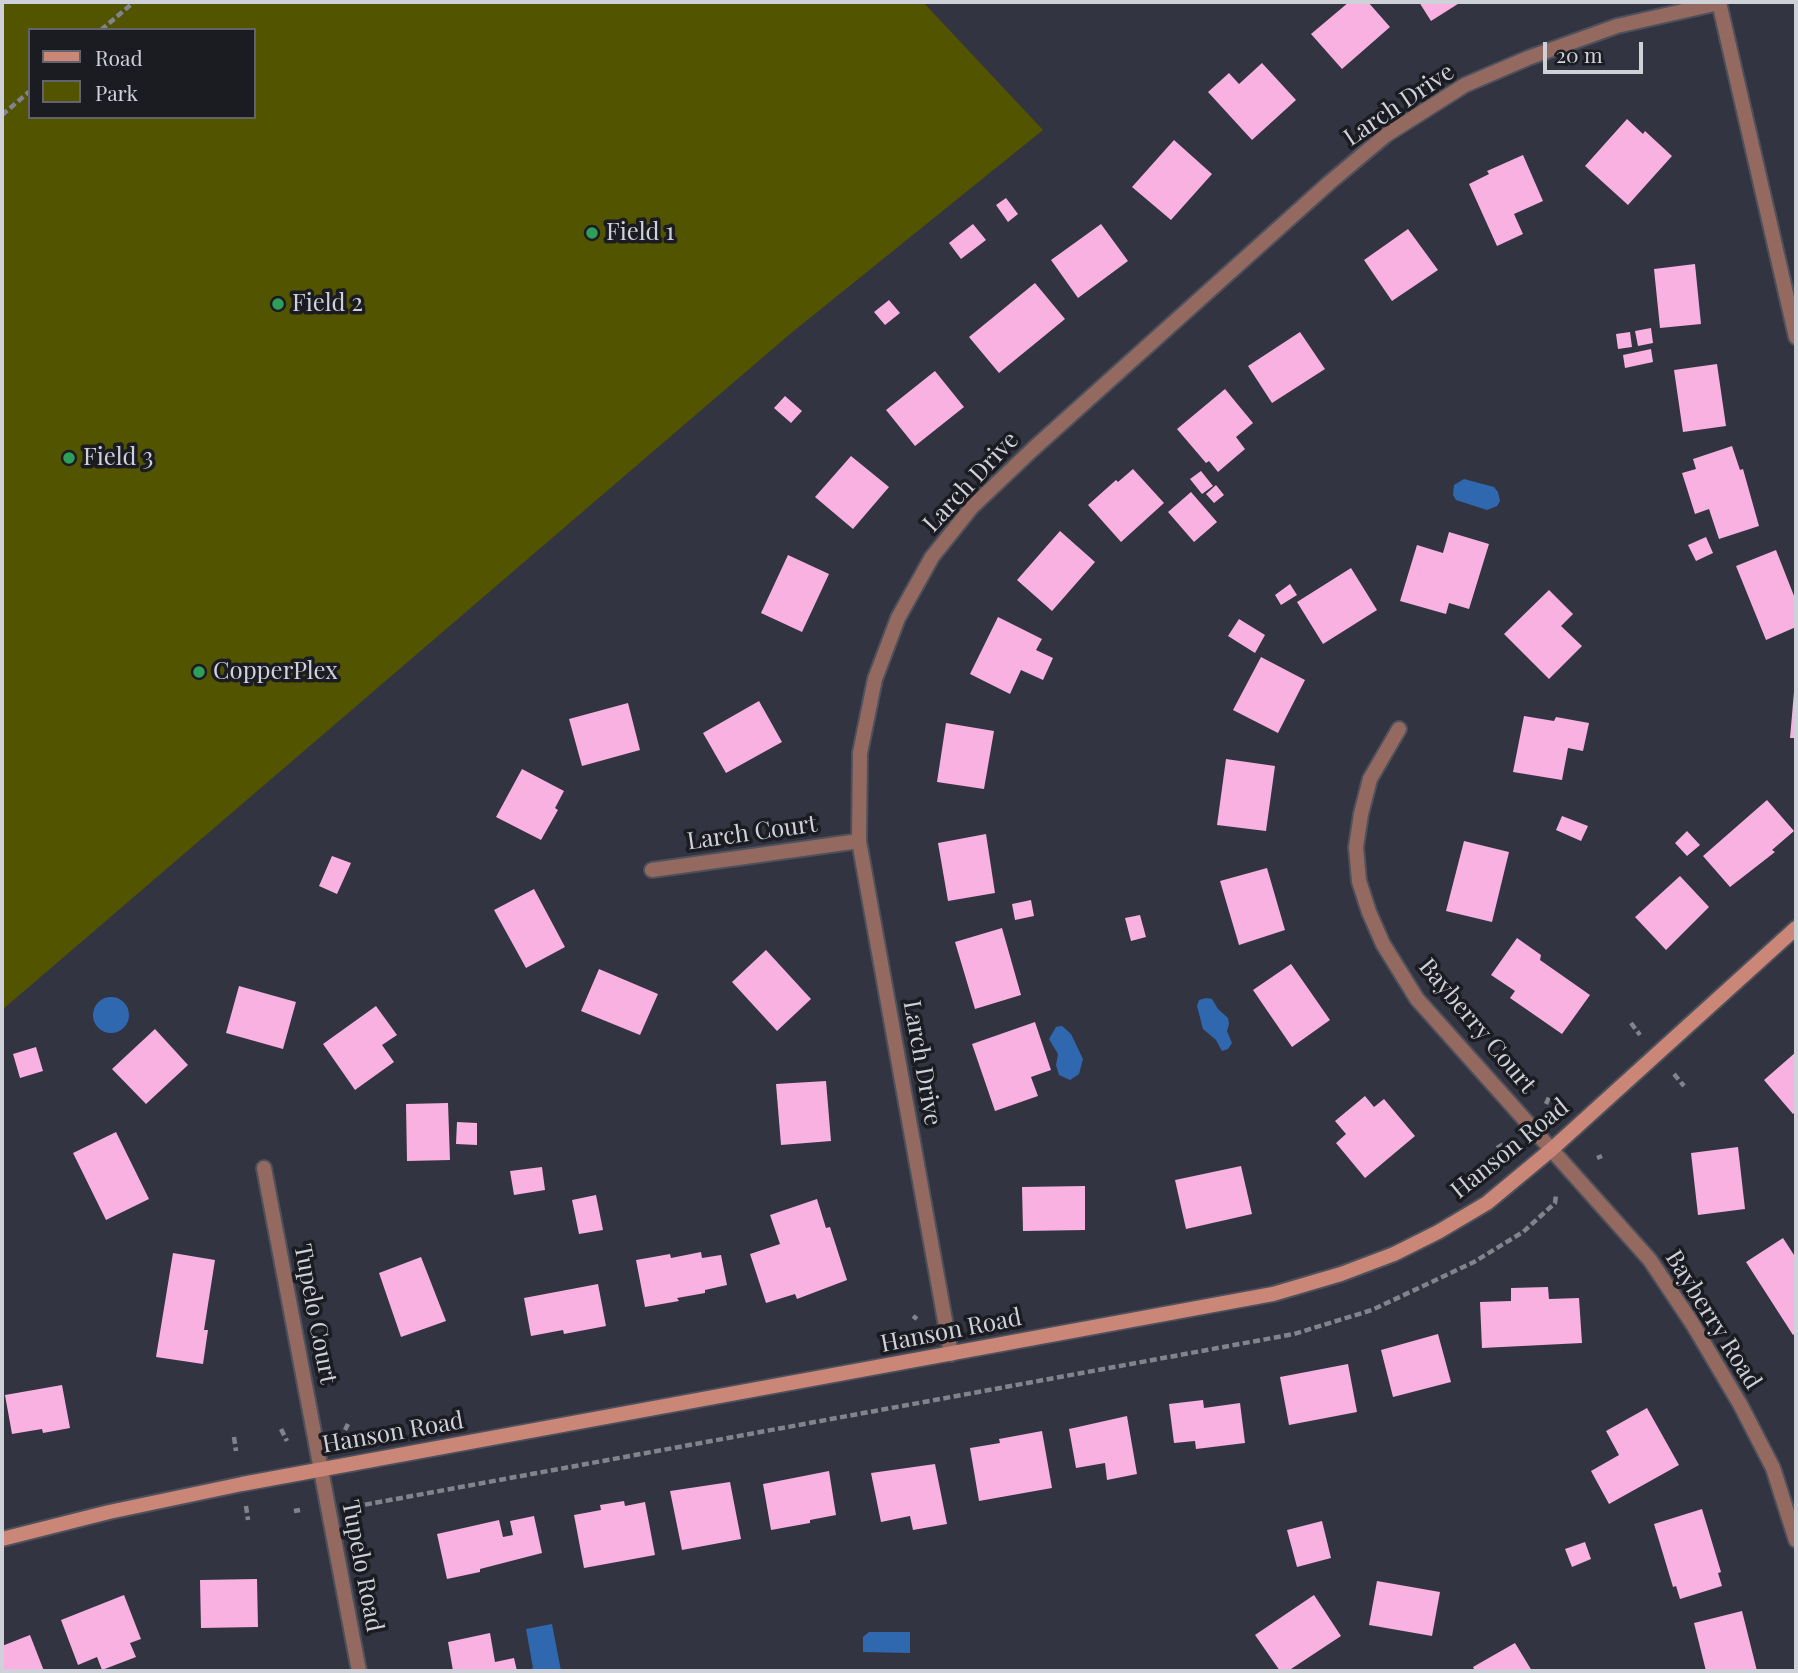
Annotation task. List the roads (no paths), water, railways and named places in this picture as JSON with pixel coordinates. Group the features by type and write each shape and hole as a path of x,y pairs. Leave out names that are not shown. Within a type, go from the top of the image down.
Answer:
{"street":[{"path":"1719,3 1791,288 1796,338"},
{"name":"Larch Drive","path":"951,1354 859,841 860,753 875,679 898,618 926,567 972,507 1033,449 1386,135 1465,85 1528,58 1617,26 1719,3"},
{"name":"Bayberry Court","path":"1399,729 1370,779 1361,814 1356,847 1359,881 1369,912 1383,944 1417,999 1552,1149"},
{"name":"Larch Court","path":"652,870 859,841"},
{"name":"Hanson Road","path":"2,1539 109,1512 321,1469 1273,1294 1341,1274 1394,1254 1477,1209 1552,1149 1796,928"},
{"name":"Bayberry Road","path":"1552,1149 1650,1260 1692,1323 1740,1404 1773,1468 1796,1540"},
{"name":"Tupelo Court","path":"264,1168 321,1469"},
{"name":"Tupelo Road","path":"321,1469 359,1671"}],"water":[{"path":"1464,479 1494,487 1500,501 1497,506 1487,510 1456,500 1453,495 1454,485"},
{"path":"111,997 124,1002 129,1015 124,1028 111,1033 98,1028 93,1015 98,1002"},
{"path":"1212,999 1228,1018 1227,1031 1232,1043 1228,1049 1222,1051 1216,1040 1203,1029 1197,1006 1199,1000"},
{"path":"1062,1026 1071,1034 1083,1059 1079,1074 1070,1080 1059,1075 1056,1065 1058,1054 1049,1039 1056,1027"},
{"path":"552,1624 561,1671 527,1671 533,1668 526,1629"},
{"path":"869,1632 910,1632 910,1653 863,1652 863,1637"}],"place":[{"name":"Field 1","path":"592,233"},
{"name":"Field 2","path":"278,304"},
{"name":"Field 3","path":"69,458"},
{"name":"CopperPlex","path":"199,672"}]}
